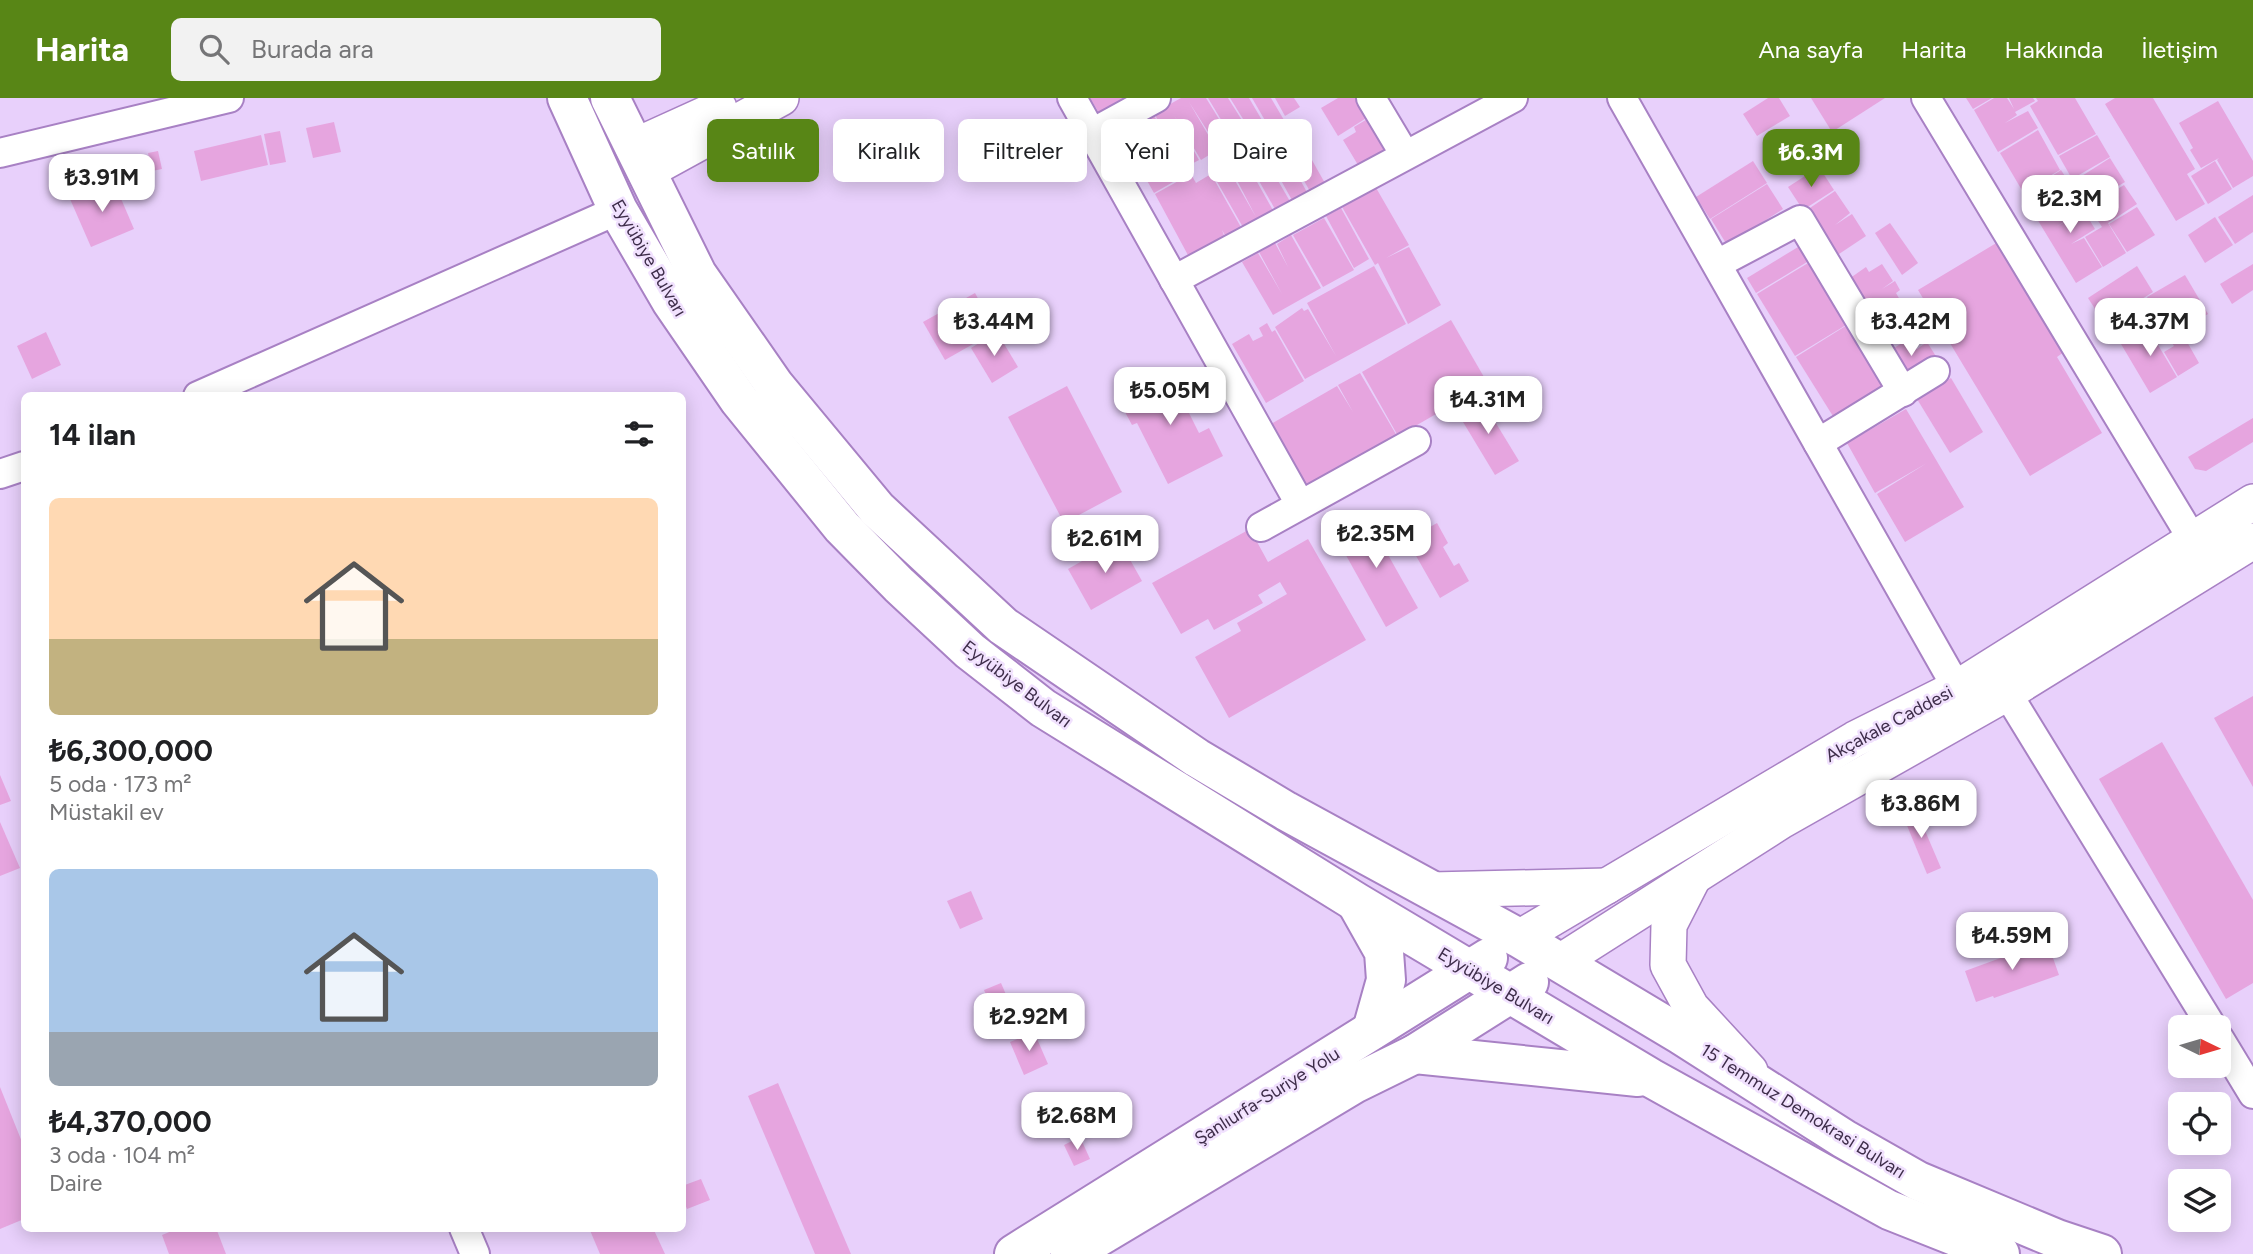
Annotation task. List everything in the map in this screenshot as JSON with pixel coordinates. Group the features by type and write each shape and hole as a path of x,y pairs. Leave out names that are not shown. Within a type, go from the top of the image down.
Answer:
{"highway":[{"name":"Eyyübiye Bulvarı","path":"568,98 618,210 671,301 739,400 842,527 970,651 1043,708 1356,902 1651,1078"},
{"name":"Eyyübiye Bulvarı","path":"610,98 697,274 775,386 877,509 993,617 1197,758 1286,811 1520,938"},
{"path":"1356,902 1384,952 1386,980 1372,1030"},
{"name":"15 Temmuz Demokrasi Bulvarı","path":"1520,938 1681,1035 1844,1139 1918,1181 2057,1239 2102,1254"},
{"name":"Şanlıurfa-Suriye Yolu","path":"1014,1254 1520,938"},
{"name":"Şanlıurfa-Suriye Yolu","path":"1070,1254 1105,1244 1354,1084 1415,1054 1560,962"},
{"path":"1415,1054 1651,1078 1889,1210 2000,1254"}],"main road":[{"path":"639,159 741,98"},
{"path":"639,159 780,98"},
{"name":"Akçakale Caddesi","path":"1520,938 1855,739 1957,688 2253,502"},
{"name":"Akçakale Caddesi","path":"1560,962 1781,821 2007,693 2253,541"},
{"path":"1695,875 1669,925 1668,965 1691,1007 1772,1094"},
{"path":"1432,890 1610,886"}],"street":[{"path":"0,153 229,98"},
{"path":"1072,98 1300,504"},
{"path":"1092,133 1156,98"},
{"path":"1371,98 1405,155"},
{"path":"1174,280 1513,98"},
{"path":"1926,98 2193,540"},
{"path":"1624,99 1957,688"},
{"path":"207,392 618,210"},
{"path":"1717,264 1800,220 1903,392"},
{"path":"1818,443 1936,371"},
{"path":"1261,527 1416,441"},
{"path":"0,474 21,467"},
{"path":"2007,693 2205,1015"},
{"path":"2231,1058 2253,1094"},
{"path":"466,1232 475,1254"}],"building":[{"path":"1090,98 1134,98 1102,118"},
{"path":"1181,98 1206,98 1219,119 1208,119 1208,132 1189,102 1208,135 1208,156 1201,160 1194,148 1194,119 1176,119 1174,115 1176,119 1157,119 1154,113"},
{"path":"1208,98 1228,98 1241,119 1221,119"},
{"path":"1230,98 1249,98 1261,119 1243,119"},
{"path":"1252,98 1271,98 1283,119 1264,119"},
{"path":"1275,98 1294,98 1300,107 1285,116"},
{"path":"1338,98 1357,98 1368,117 1338,136 1321,108"},
{"path":"1768,98 1779,98 1790,116 1757,136 1743,114"},
{"path":"1811,98 1885,98 1832,132"},
{"path":"1966,98 1992,98 1973,109"},
{"path":"1994,98 2007,98 2014,109 2009,98 2033,98 2035,101 2015,112 2017,115 2005,123 2028,111 2038,128 1998,152 1974,110"},
{"path":"2036,98 2075,98 2096,134 2058,155 2030,106 2038,101"},
{"path":"2115,98 2153,98 2195,169 2187,174 2205,204 2176,221 2105,104"},
{"path":"2218,101 2253,161 2253,176 2233,188 2217,160 2219,158 2201,168 2179,123"},
{"path":"1152,112 1156,119 1140,119"},
{"path":"1369,118 1387,148 1358,165 1343,140 1356,132 1354,127"},
{"path":"334,122 341,152 313,158 306,128"},
{"path":"2038,130 2060,170 2023,192 2000,153"},
{"path":"280,131 286,162 270,165 264,134"},
{"path":"261,135 268,165 201,181 194,151"},
{"path":"2097,135 2110,157 2072,179 2059,156"},
{"path":"158,151 162,169 152,171 148,153"},
{"path":"2110,158 2125,182 2088,204 2074,181"},
{"path":"1312,160 1326,185 1311,193 1305,182 1312,182"},
{"path":"1753,161 1767,183 1710,219 1696,197"},
{"path":"2215,161 2232,189 2208,204 2191,176"},
{"path":"1819,167 1834,190 1803,210 1788,187"},
{"path":"2061,170 2072,187 2035,211 2024,194"},
{"path":"1208,176 1208,182 1216,182 1242,229 1226,237 1222,230 1225,238 1189,257 1155,194 1177,182 1194,182 1194,179 1196,183"},
{"path":"113,180 134,229 91,247 70,199"},
{"path":"1148,182 1173,182 1154,193"},
{"path":"1217,182 1236,182 1256,217 1238,182 1257,182 1274,212 1244,229"},
{"path":"1260,182 1279,182 1291,203 1276,211"},
{"path":"1282,182 1301,182 1308,194 1293,202"},
{"path":"1767,184 1783,209 1727,245 1711,219"},
{"path":"2124,185 2137,204 2108,223 2126,253 2103,267 2085,237 2102,227 2089,207"},
{"path":"1375,186 1409,245 1386,258 1409,247 1441,305 1408,324 1378,263 1375,265 1341,205"},
{"path":"2071,190 2083,210 2056,227 2084,211 2095,229 2071,244 2084,238 2102,267 2076,283 2034,214"},
{"path":"1835,191 1850,213 1835,225 1852,214 1866,236 1833,258 1804,212"},
{"path":"2253,195 2253,232 2235,244 2218,217"},
{"path":"2137,207 2155,235 2127,252 2109,224"},
{"path":"1341,208 1369,259 1354,268 1326,216"},
{"path":"2215,217 2233,245 2205,263 2188,235"},
{"path":"1324,218 1354,270 1323,287 1293,235"},
{"path":"1890,223 1918,263 1902,275 1875,233"},
{"path":"1291,235 1321,288 1273,315 1242,262 1258,253 1282,294 1259,252 1275,243 1288,267 1277,244"},
{"path":"1998,242 2064,352 2057,357 2102,433 2030,476 1918,290"},
{"path":"1803,244 1812,259 1756,293 1747,278"},
{"path":"1813,260 1851,322 1795,356 1757,294"},
{"path":"1882,264 1893,281 1882,289 1895,281 1900,290 1896,293 1904,307 1875,326 1846,281 1866,267 1869,272"},
{"path":"2253,264 2253,290 2232,304 2220,284"},
{"path":"1374,266 1406,324 1305,379 1275,327 1302,308 1304,311 1308,309 1336,356 1307,303"},
{"path":"2137,266 2153,292 2104,323 2088,298"},
{"path":"2185,275 2208,314 2170,336 2147,297"},
{"path":"975,293 996,331 945,360 923,322"},
{"path":"1451,320 1488,384 1398,436 1362,372"},
{"path":"1852,322 1892,387 1836,421 1796,357"},
{"path":"2157,322 2167,339 2158,345 2177,377 2150,393 2121,344"},
{"path":"1267,323 1272,332 1275,330 1304,381 1266,403 1232,344 1249,334 1253,341 1263,336 1259,328"},
{"path":"46,332 61,365 32,379 17,346"},
{"path":"997,332 1018,367 992,383 971,348"},
{"path":"2182,333 2199,363 2178,376 2164,352 2174,346 2170,340"},
{"path":"1910,338 1917,349 1927,342 1937,358 1903,380 1886,353"},
{"path":"1176,370 1188,393 1181,397 1199,433 1209,428 1223,456 1168,484 1137,423 1132,425 1118,399"},
{"path":"1360,373 1397,436 1307,487 1271,424 1337,386 1353,412 1338,385"},
{"path":"1951,378 1983,432 1950,453 1917,399"},
{"path":"1067,386 1122,492 1064,523 1008,417"},
{"path":"1480,397 1519,461 1495,475 1457,412"},
{"path":"1906,409 1964,507 1905,542 1877,494 1927,463 1875,493 1847,443"},
{"path":"2253,418 2253,442 2206,471 2195,469 2188,457"},
{"path":"1365,514 1418,608 1386,627 1333,532"},
{"path":"1437,523 1448,543 1443,547 1454,566 1459,563 1469,581 1440,598 1407,540"},
{"path":"1250,529 1268,562 1308,539 1366,640 1229,718 1195,657 1241,631 1237,623 1287,594 1280,582 1258,595 1263,603 1214,630 1208,619 1181,634 1152,583"},
{"path":"1119,540 1142,581 1091,610 1068,569"},
{"path":"2253,696 2253,787 2214,718"},
{"path":"2162,742 2253,900 2253,983 2226,999 2099,779"},
{"path":"0,775 11,801 0,805"},
{"path":"1914,805 1941,868 1927,874 1901,811"},
{"path":"0,822 20,868 0,876"},
{"path":"971,891 983,919 960,929 947,901"},
{"path":"2047,941 2059,975 1976,1002 1965,971"},
{"path":"1001,983 1014,1013 998,1021 984,990"},
{"path":"1034,1032 1048,1064 1024,1075 1010,1042"},
{"path":"778,1083 851,1254 815,1254 748,1096"},
{"path":"0,1087 21,1140 21,1220 0,1229"},
{"path":"1080,1137 1090,1159 1074,1166 1064,1145"},
{"path":"701,1179 710,1200 687,1209 686,1185"},
{"path":"169,1232 218,1232 226,1254 169,1254 162,1235"},
{"path":"591,1232 655,1232 665,1254 600,1254"}]}
